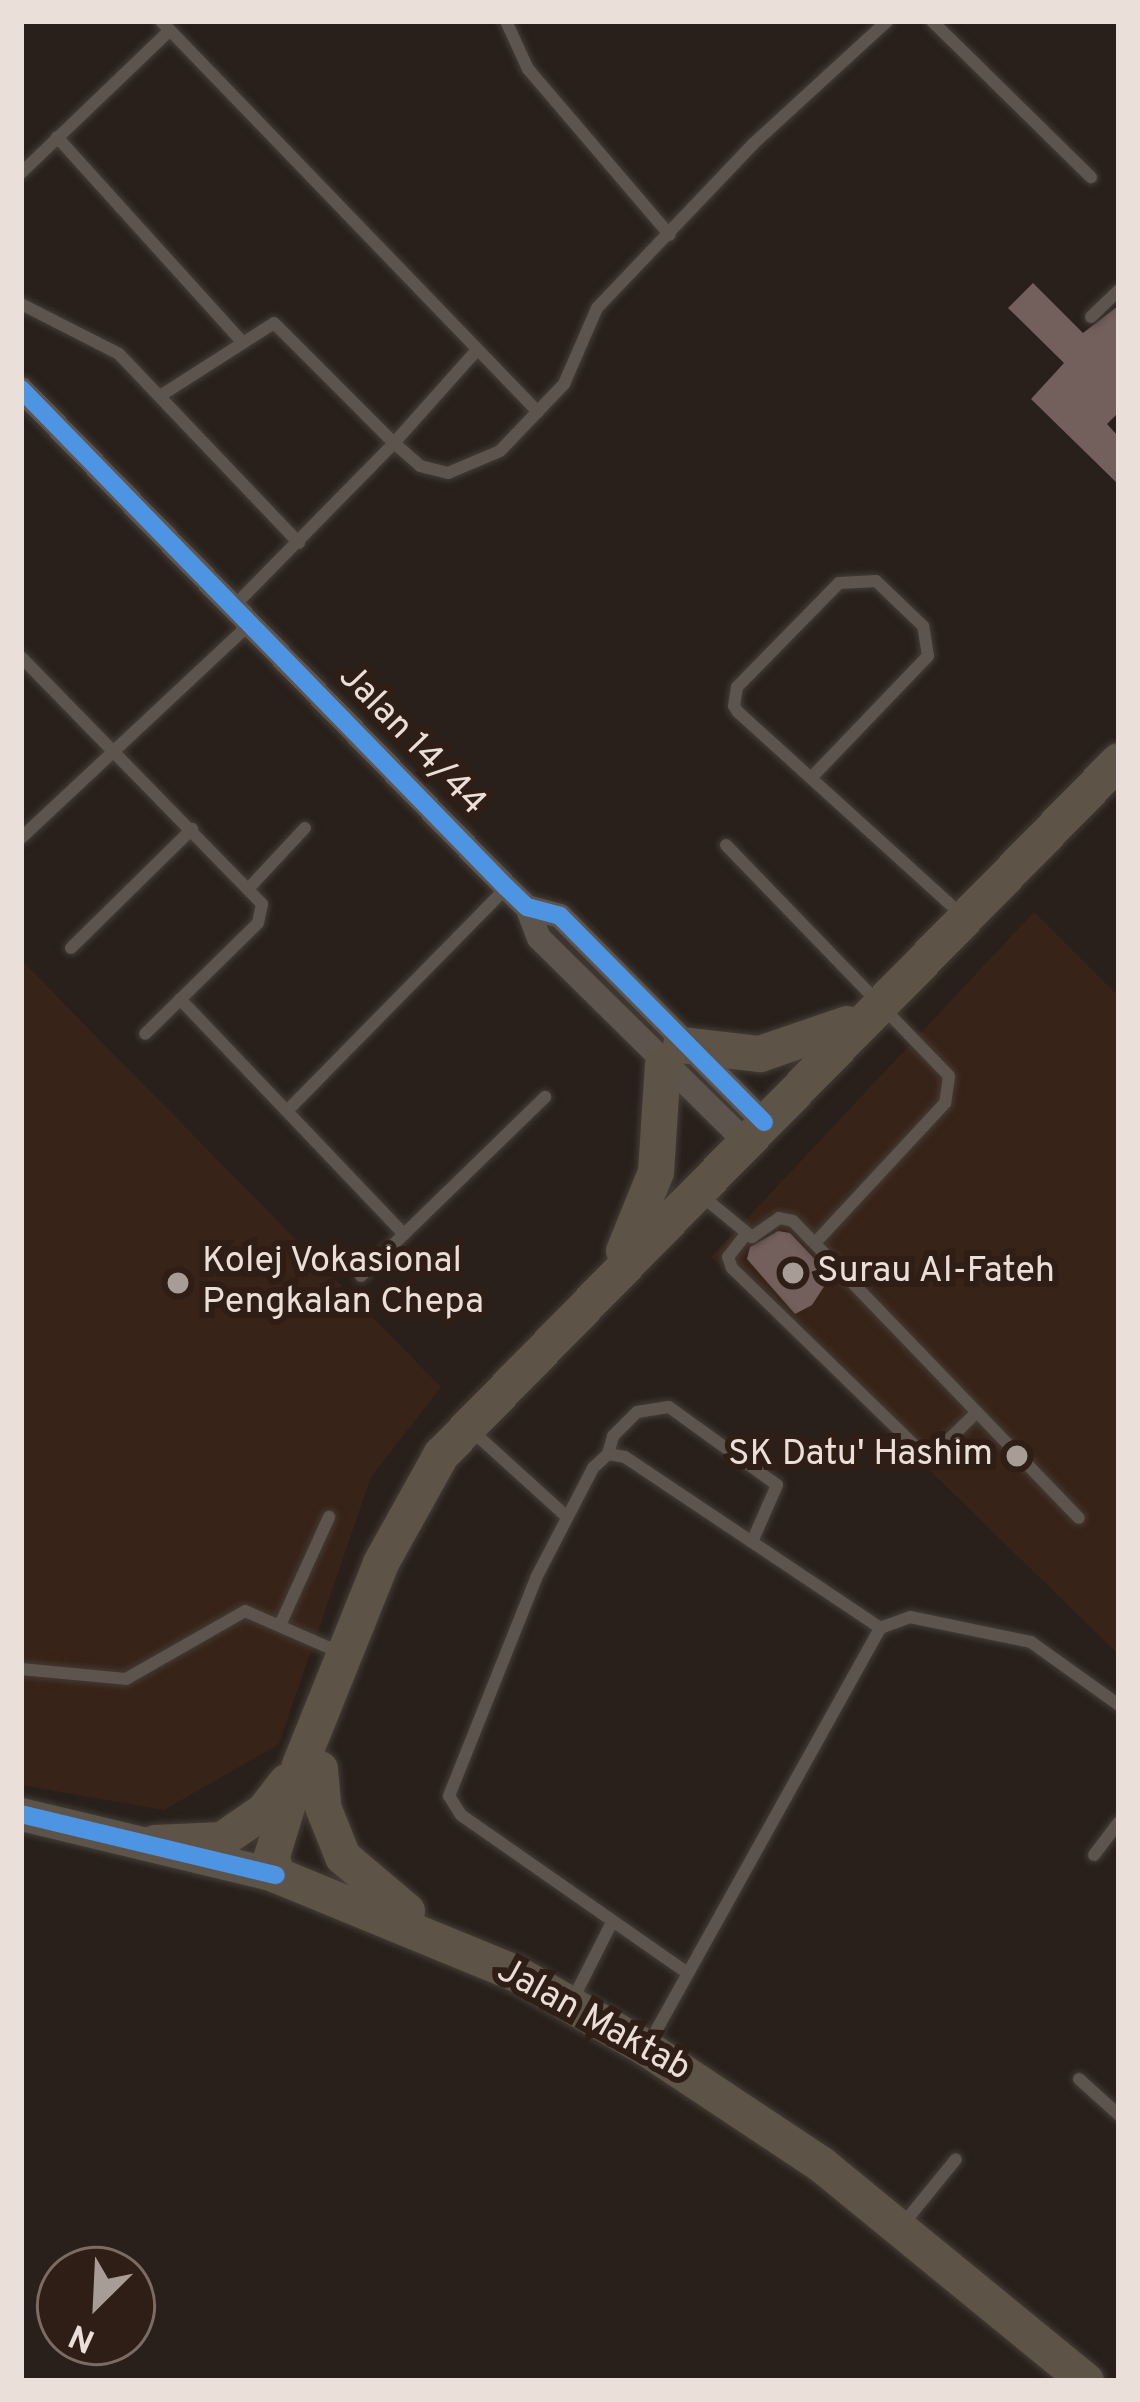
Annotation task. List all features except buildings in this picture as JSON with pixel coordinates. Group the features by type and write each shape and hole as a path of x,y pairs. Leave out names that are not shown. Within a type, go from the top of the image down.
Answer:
{"main road":[{"path":"276,1875 272,1856 409,1503 467,1426 878,1000 1119,761"},
{"path":"580,1311 627,1246 649,1197 662,1145 672,1055 786,1050 836,1031 878,1000"},
{"path":"155,1843 199,1844 244,1828 310,1767"},
{"path":"310,1767 330,1833 359,1877 515,1973"},
{"name":"Jalan Maktab","path":"276,1875 515,1973 646,2048 901,2227 1084,2380"}],"street":[{"name":"Jalan 14/44","path":"21,389 506,887 527,907 560,916 672,1055 755,1132"},
{"name":"Jalan Maktab","path":"21,1814 276,1875"}],"lane":[{"path":"506,21 534,77 670,235"},
{"path":"160,396 242,342 280,325 420,466 463,472 490,460 568,377 597,308 753,144 887,21"},
{"path":"932,21 1091,177"},
{"path":"21,173 165,26 538,412"},
{"path":"57,137 242,342"},
{"path":"1091,317 1119,290"},
{"path":"21,304 119,354 299,543"},
{"path":"21,838 242,615 299,543 477,350"},
{"path":"811,778 928,656 923,626 875,581 839,583 734,693 738,712 964,918"},
{"path":"21,657 248,888 262,918 145,1034"},
{"path":"248,888 304,828"},
{"path":"71,948 191,829"},
{"path":"726,845 946,1069 949,1093 814,1243"},
{"path":"286,1111 506,887"},
{"path":"180,999 404,1234"},
{"path":"362,1276 545,1097"},
{"path":"697,1191 746,1234 756,1237 787,1218 1079,1518"},
{"path":"746,1234 728,1257 732,1268 921,1452 936,1452 976,1412"},
{"path":"686,1972 461,1815 448,1796 567,1517 608,1454 613,1436 637,1412 669,1407 778,1485 752,1542"},
{"path":"467,1426 567,1517"},
{"path":"608,1454 625,1457 880,1628"},
{"path":"280,1625 328,1517"},
{"path":"21,1669 122,1680 240,1612 348,1656"},
{"path":"646,2048 880,1628 910,1617 1031,1642 1119,1705"},
{"path":"1094,1855 1119,1822"},
{"path":"571,2004 612,1922"},
{"path":"1079,2079 1119,2115"},
{"path":"901,2227 956,2159"}],"shaded area":[{"name":"SK Datu' Hashim","path":"1034,912 1119,997 1119,1655 711,1257"},
{"name":"Kolej Vokasional Pengkalan Chepa","path":"21,960 441,1387 371,1477 279,1744 164,1810 21,1785"}],"cycle path":[{"path":"21,389 506,887 527,907 560,916 764,1122"},
{"path":"21,1814 276,1875"}],"place":[{"name":"Surau Al-Fateh","path":"793,1273"},
{"name":"Kolej Vokasional Pengkalan Chepa","path":"178,1283"},
{"name":"SK Datu' Hashim","path":"1017,1456"}]}
